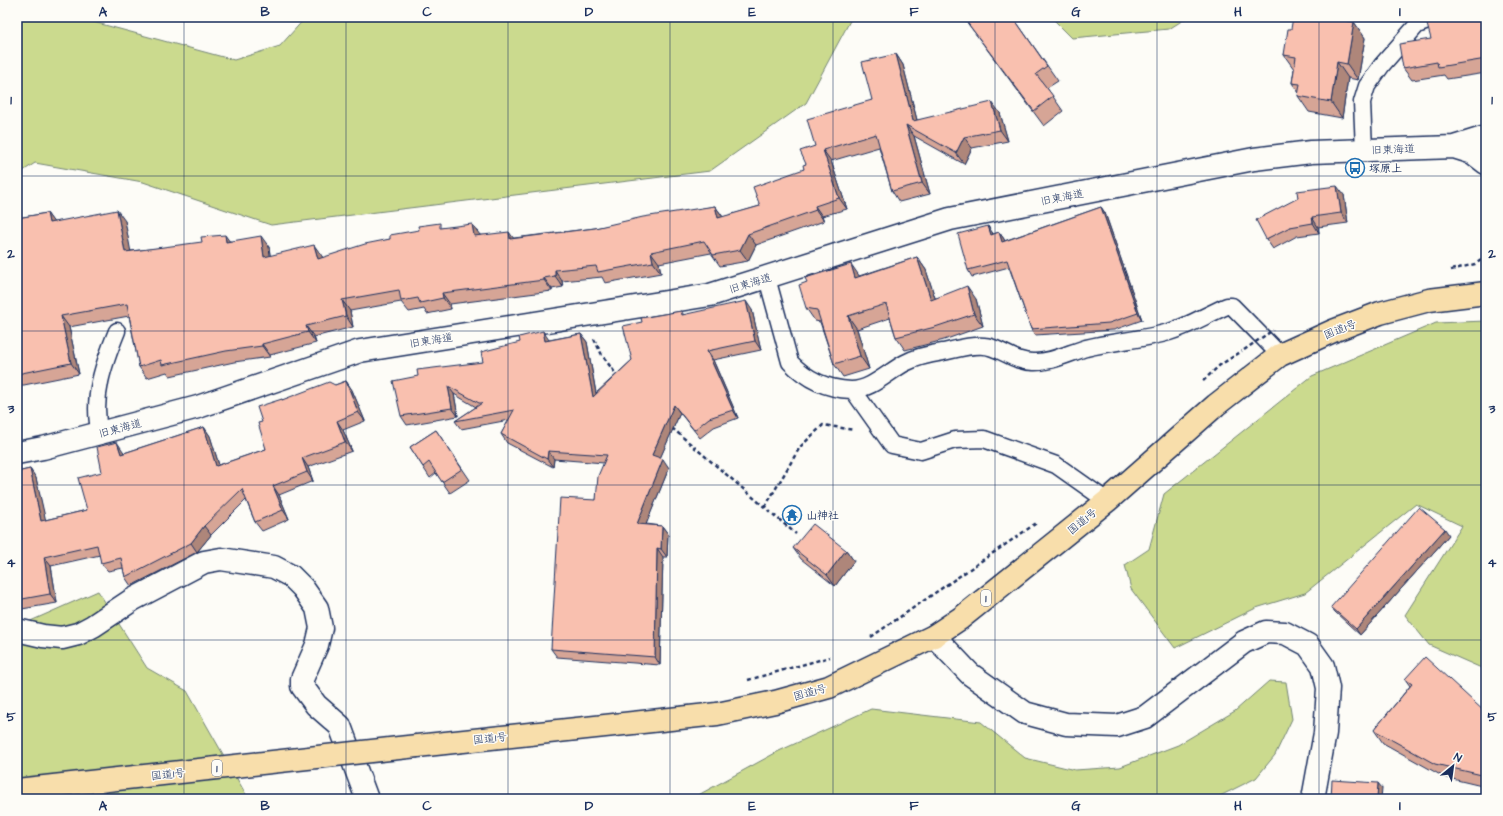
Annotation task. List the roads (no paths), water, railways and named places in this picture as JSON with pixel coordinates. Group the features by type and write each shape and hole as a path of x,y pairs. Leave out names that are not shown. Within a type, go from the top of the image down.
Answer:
{"highway":[{"name":"国道1号","path":"17,790 717,714 776,702 829,687 934,636 961,618 1107,501 1216,405 1280,355 1333,331 1380,313 1429,300 1486,293"}],"street":[{"name":"旧東海道","path":"17,453 198,407 360,351 710,295 950,219 1254,159 1311,152 1454,147 1486,137"},
{"path":"1454,147 1473,153 1486,163"},
{"path":"17,630 43,636 62,638 78,634 93,626 132,600 204,562 221,558 274,567 291,576 303,588 317,608 321,628 317,645 302,679 302,686 316,705 340,726 367,799"},
{"path":"934,636 970,674 1025,713 1066,724 1117,726 1145,717 1244,642 1266,632 1284,633 1308,645 1323,666 1328,688 1326,733 1312,799"}],"lane":[{"path":"1364,150 1362,102 1367,86 1417,21 1438,17"},
{"path":"767,278 790,362 798,371 824,386 853,390 860,389 905,363 917,358 984,346 993,348 1008,357 1034,362 1086,348 1148,338 1170,332 1227,306 1232,306 1280,355"},
{"path":"100,433 96,404 101,378 117,331"},
{"path":"853,390 892,445 920,451 956,440 984,439 1056,465 1107,501"}],"place":[{"name":"塚原上","path":"1355,168"},
{"name":"山神社","path":"792,515"}]}
